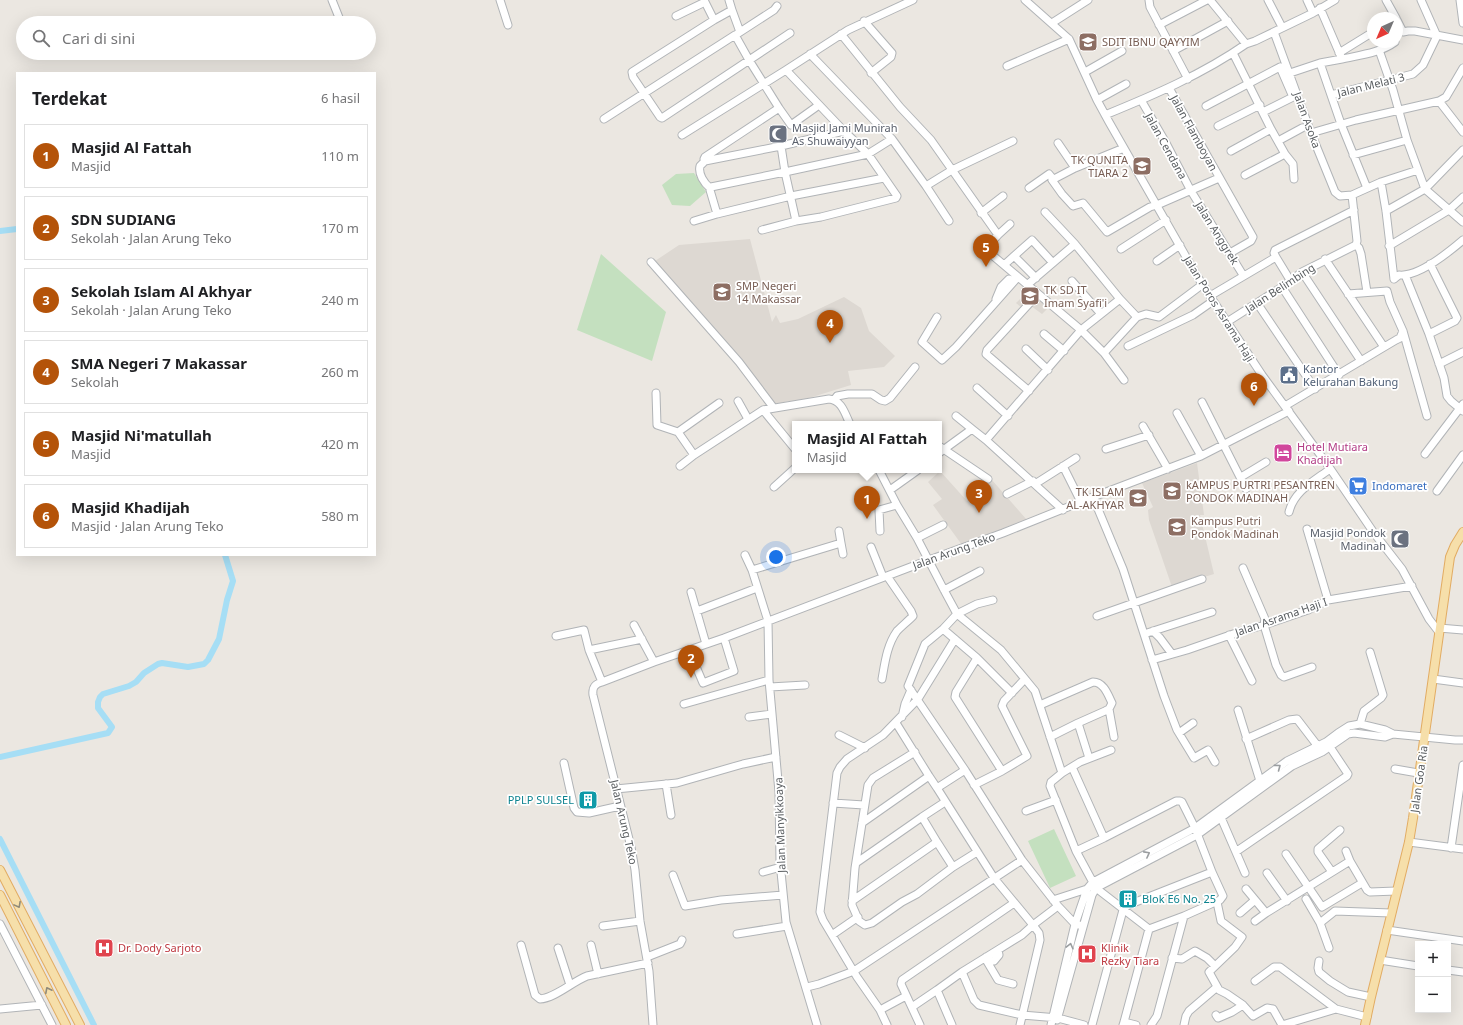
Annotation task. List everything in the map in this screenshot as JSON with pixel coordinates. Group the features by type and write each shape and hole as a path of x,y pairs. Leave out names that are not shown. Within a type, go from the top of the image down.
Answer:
{"main road":[{"name":"Jalan Goa Ria","path":"1366,1021 1413,818 1418,773 1450,557 1452,550 1463,532"},
{"path":"0,870 80,1025"},
{"path":"0,895 66,1025"}],"street":[{"path":"332,0 338,16"},
{"path":"500,0 508,25"},
{"path":"729,0 738,34 749,60 791,125 819,105"},
{"path":"682,135 841,34 864,21 913,0"},
{"name":"Jalan Poros Asrama Haji","path":"1026,0 1069,40 1105,115 1203,284 1262,375 1374,533 1402,569 1429,619 1439,630"},
{"path":"1052,23 1088,0"},
{"path":"1150,0 1149,4 1159,25 1188,79"},
{"path":"1159,25 1209,0 1246,44"},
{"path":"1268,0 1282,27"},
{"path":"1308,0 1312,13"},
{"path":"1105,115 1188,79 1246,44 1274,32 1335,0"},
{"path":"1386,0 1392,12"},
{"path":"1421,0 1437,36"},
{"path":"1460,0 1463,23"},
{"path":"676,16 705,2 714,20"},
{"path":"604,119 738,34 774,10 776,6"},
{"path":"1320,8 1340,56"},
{"path":"732,10 633,71 632,75 643,94 662,118 790,34"},
{"path":"864,21 892,53 891,57 871,73"},
{"path":"1173,51 1228,21"},
{"path":"1403,32 1415,31 1463,40"},
{"name":"Jalan Asoka","path":"1274,32 1311,133 1335,192 1340,196 1352,195"},
{"path":"841,34 871,73 927,136 998,235"},
{"path":"1340,56 1367,36"},
{"name":"Jalan Melati 3","path":"1331,95 1413,74 1423,65 1437,36"},
{"path":"1007,66 1069,40"},
{"path":"1290,73 1340,56 1379,50 1383,48"},
{"path":"1379,50 1390,80 1407,140 1425,189 1463,222"},
{"path":"1084,72 1122,51"},
{"path":"1233,53 1271,129 1285,154 1293,164 1294,179"},
{"path":"810,54 892,139 949,221"},
{"path":"1320,63 1341,124 1367,188"},
{"path":"1206,106 1280,67 1293,97 1263,112"},
{"path":"1311,133 1341,124 1439,101 1446,97 1463,68"},
{"path":"762,230 796,221 821,217 896,198 897,196 868,154 786,70"},
{"path":"1097,100 1126,84"},
{"name":"Jalan Flamboyan","path":"1169,88 1252,237 1251,240 1230,253"},
{"name":"Jalan Cendana","path":"1141,100 1166,143 1191,191"},
{"path":"1439,101 1462,128"},
{"path":"1218,126 1260,105"},
{"path":"717,214 710,188 704,181 699,170 700,166 705,161 705,157 779,108"},
{"path":"1278,141 1302,128"},
{"path":"1231,151 1271,129"},
{"path":"705,161 781,146 844,131"},
{"path":"710,188 868,154 892,139"},
{"path":"1353,154 1407,140"},
{"path":"926,186 952,170 1013,141"},
{"path":"1058,143 1075,168"},
{"path":"781,146 796,221"},
{"path":"1053,180 1075,168 1124,148"},
{"path":"1386,211 1425,189 1463,150"},
{"path":"1245,175 1285,154"},
{"path":"1366,292 1361,254 1356,245 1357,241 1352,195 1381,182 1418,170"},
{"path":"1028,188 1049,174 1062,194 1073,206 1082,203 1107,232 1139,212 1219,178"},
{"path":"694,221 791,196 884,178"},
{"path":"1381,182 1394,279 1399,275 1405,275 1430,264 1461,241 1463,250"},
{"name":"Jalan Anggrek","path":"1191,191 1244,275"},
{"path":"981,213 1003,196"},
{"path":"1389,246 1449,210 1463,197"},
{"path":"1290,280 1274,253 1279,248 1354,210"},
{"path":"1045,212 1075,244 1120,299 1137,317"},
{"path":"1122,249 1166,220"},
{"path":"1010,224 985,249 1004,265 1016,279 1027,285 1081,330 1104,353 1124,380"},
{"path":"1004,265 1032,240 1053,263"},
{"path":"1027,285 1075,244"},
{"path":"1157,261 1180,245"},
{"name":"Jalan Belimbing","path":"1227,322 1282,287 1302,272 1325,259 1356,245"},
{"path":"1014,256 1036,278"},
{"path":"1128,346 1193,315 1212,298 1244,275 1276,257"},
{"path":"1325,259 1384,347"},
{"path":"651,262 739,362 773,407"},
{"path":"1429,334 1455,321 1457,318 1430,264"},
{"path":"1302,272 1361,361"},
{"path":"1405,275 1429,334 1444,378 1447,396 1462,408 1425,454"},
{"path":"937,317 922,342 942,360 956,348 1016,279"},
{"path":"1072,280 1101,314"},
{"path":"1104,353 1137,317 1146,314 1159,317 1203,284"},
{"path":"1282,287 1339,375"},
{"path":"1348,294 1387,291 1390,302 1403,331 1427,416"},
{"path":"1029,391 986,354 987,350 1038,294"},
{"path":"986,440 1081,330 1120,299"},
{"path":"1257,303 1315,389"},
{"name":"Jalan Arung Teko","path":"653,1025 648,960 640,920 636,870 593,695 594,687 597,684 654,662 724,638 1063,510 1201,456 1225,445 1287,409 1315,389 1324,386 1361,361 1400,338 1403,331"},
{"path":"1044,334 1064,350"},
{"path":"1026,349 1048,370"},
{"path":"1439,364 1463,352"},
{"path":"834,400 837,396 848,394 872,394 885,401 890,398 915,367"},
{"path":"977,388 1008,416"},
{"path":"656,393 657,425 678,432 694,455"},
{"path":"680,466 748,419 763,410 773,407 834,400 839,403 848,421"},
{"path":"738,401 748,419"},
{"path":"1202,402 1246,489"},
{"path":"678,432 719,403"},
{"path":"763,410 792,445"},
{"path":"1177,413 1201,456"},
{"path":"956,416 1034,482 1063,510"},
{"path":"1143,426 1168,469"},
{"path":"942,449 972,429"},
{"path":"1106,449 1149,435"},
{"path":"942,451 988,479"},
{"path":"1437,491 1463,455"},
{"path":"1007,494 1034,482 1076,458"},
{"path":"1241,477 1266,462"},
{"path":"1063,466 1081,502"},
{"path":"1289,512 1293,500 1298,494 1330,469"},
{"path":"774,486 792,471"},
{"path":"881,473 897,505 918,538 944,590 958,614 1001,650 1035,690 1062,773"},
{"path":"890,490 911,473"},
{"path":"1093,497 1123,569 1164,696 1179,733 1194,758 1208,750 1215,762"},
{"path":"880,531 879,510 897,505"},
{"path":"918,538 943,525"},
{"path":"1307,529 1328,600"},
{"path":"839,531 843,554"},
{"path":"752,570 841,543"},
{"path":"871,547 885,577 911,611 912,616 898,630 893,638 886,657 882,678"},
{"name":"Jalan Manyikkoaya","path":"745,555 752,570 768,621 769,684 779,792 781,867 787,926 817,1025"},
{"path":"1243,568 1264,617 1264,625 1276,665 1282,677 1312,666"},
{"path":"944,590 980,571"},
{"path":"1097,616 1202,579"},
{"name":"Jalan Asrama Haji I","path":"1152,660 1308,610 1328,600 1412,586"},
{"path":"697,611 757,588"},
{"path":"691,592 706,644"},
{"path":"993,600 977,604 958,614 925,644 908,685 965,770 1022,860 1058,906 1075,924 1083,926"},
{"path":"1144,634 1212,612"},
{"path":"634,625 654,662"},
{"path":"943,629 977,658 1012,693"},
{"path":"556,636 584,630 589,650 602,682"},
{"path":"1439,630 1463,630"},
{"path":"1153,631 1172,654"},
{"path":"1229,635 1252,681"},
{"path":"689,650 703,683 734,671 724,638"},
{"path":"589,650 642,639"},
{"path":"887,1025 880,1010 854,971 823,920 820,912 837,773 847,759 883,735 918,699 955,639"},
{"path":"1360,724 1364,711 1383,696 1370,652"},
{"path":"977,658 956,692 955,698 1002,771"},
{"path":"1433,679 1463,683"},
{"path":"974,785 1027,756 1002,706 1004,701 1022,682"},
{"path":"1040,706 1093,682 1097,682 1101,684 1112,703 1109,709 1114,737"},
{"path":"684,704 769,684 805,685"},
{"path":"902,717 905,704 911,690"},
{"path":"1050,737 1109,709"},
{"path":"1238,710 1260,781"},
{"path":"749,717 772,714"},
{"path":"1246,739 1297,718 1320,749"},
{"path":"896,723 994,878 1039,933 1040,940 1020,1025"},
{"path":"1078,723 1089,758"},
{"path":"1179,733 1193,724"},
{"path":"1328,745 1338,733 1349,726 1360,724 1385,730 1393,734 1424,738 1463,740"},
{"path":"1220,814 1286,761 1309,754 1348,734 1354,733 1385,737 1393,734"},
{"path":"839,734 865,748"},
{"path":"1236,851 1347,776 1348,774 1328,745"},
{"path":"1111,750 1089,758 1072,767 1062,773 1050,784 1076,851 1094,885 1123,910 1149,929"},
{"path":"915,752 871,780 868,785 856,863 852,909 863,924 867,925 872,923 977,852"},
{"path":"1053,900 1094,885 1196,831 1309,754"},
{"path":"616,789 686,781 743,764 776,757"},
{"path":"564,763 574,808 578,813 589,814 620,806"},
{"path":"1451,848 1462,785 1463,765"},
{"path":"1072,767 1104,838"},
{"path":"1395,769 1418,773"},
{"path":"937,788 965,770"},
{"path":"862,823 929,776"},
{"path":"666,784 671,815"},
{"path":"1026,811 1056,800"},
{"path":"1076,851 1178,800 1182,802 1196,831 1223,896 1221,900 1217,902 1149,929"},
{"path":"856,863 945,802"},
{"path":"833,804 864,805"},
{"path":"1220,814 1245,873"},
{"path":"922,817 953,867"},
{"path":"1332,872 1318,852 1318,849 1340,830"},
{"path":"852,901 937,842"},
{"path":"1408,842 1463,849"},
{"path":"1346,851 1366,890 1370,892 1396,891"},
{"path":"1286,854 1322,907 1362,883"},
{"path":"806,987 819,984 854,971 1022,860"},
{"path":"1255,921 1350,860"},
{"path":"763,872 781,867"},
{"path":"1092,1025 1123,910 1128,905 1212,872"},
{"path":"1267,873 1287,901"},
{"path":"672,875 685,906 721,900 783,896"},
{"path":"1054,1022 1094,885"},
{"path":"1054,1022 1075,924 1087,888"},
{"path":"1246,889 1266,913"},
{"path":"1306,899 1320,923 1329,948"},
{"path":"1240,913 1255,900"},
{"path":"1217,902 1221,921 1242,937 1235,947 1209,972 1218,990 1227,994 1243,1005 1253,1016 1267,1008 1273,1010 1282,1025 1336,1009"},
{"path":"920,1025 901,984 902,980 1014,903"},
{"path":"912,1007 962,972 1022,935 1058,906"},
{"path":"1320,923 1335,911 1391,913"},
{"path":"1151,1025 1156,1016 1184,916"},
{"path":"832,935 858,917"},
{"path":"603,926 640,920"},
{"path":"0,924 52,1025"},
{"path":"737,934 787,926"},
{"path":"1136,1025 1124,1023 1149,929"},
{"path":"1387,930 1463,941"},
{"path":"521,945 536,997 542,999 579,979 648,960 680,944 682,940"},
{"path":"591,944 598,974"},
{"path":"558,948 570,984"},
{"path":"1172,958 1182,959 1195,951 1215,966"},
{"path":"986,958 998,980 1013,984"},
{"path":"1380,960 1415,966"},
{"path":"1319,962 1319,972 1330,980 1348,992 1371,997"},
{"path":"1255,981 1274,967 1280,967 1336,1009 1366,1021"},
{"path":"1451,970 1463,972"},
{"path":"962,972 974,1000 977,1003 1054,1022 1084,1025"},
{"path":"1184,1025 1189,1011 1217,987"},
{"path":"937,990 952,1025"},
{"path":"880,1010 906,996"},
{"path":"0,1010 42,1005"},
{"path":"1216,1014 1218,1018 1243,1005"}],"shaded area":[{"path":"750,239 772,322 776,315 780,323 798,319 844,297 861,308 869,331 895,356 884,367 848,371 851,385 796,402 788,401 775,405 655,261 679,245"},
{"name":"TK SD IT Imam Syafi'i","path":"1029,290 1049,307 1042,314 1027,303 1022,308 1016,303"},
{"name":"Kampus Putri Pondok Madinah","path":"1197,463 1204,515 1200,515 1214,574 1172,587 1149,520 1148,510 1153,507 1142,483"},
{"path":"938,473 942,473 967,501 985,479 992,480 1027,520 962,545 933,505 942,499 928,482"}],"green space":[{"path":"694,173 706,192 690,206 672,205 662,185 676,174"},
{"path":"601,254 666,312 652,361 577,330"},
{"path":"1054,829 1076,876 1050,888 1028,841"}],"waterway":[{"path":"0,231 16,229"},
{"path":"0,757 108,733 112,727 98,708 98,702 103,694 129,686 136,682 144,673 158,664 162,663 188,667 204,664 208,660 219,639 227,600 233,581 225,556"},
{"path":"0,839 94,1025"}],"place":[{"name":"SDIT IBNU QAYYIM","path":"1088,42"},
{"name":"Masjid Jami Munirah As Shuwaiyyan","path":"778,134"},
{"name":"TK QUNITA TIARA 2","path":"1142,166"},
{"name":"Masjid Ni'matullah","path":"986,267"},
{"name":"SMP Negeri 14 Makassar","path":"722,292"},
{"name":"TK SD IT Imam Syafi'i","path":"1030,296"},
{"name":"SMA Negeri 7 Makassar","path":"830,343"},
{"name":"Kantor Kelurahan Bakung","path":"1289,375"},
{"name":"Masjid Khadijah","path":"1254,406"},
{"name":"Hotel Mutiara Khadijah","path":"1283,453"},
{"name":"Indomaret","path":"1358,486"},
{"name":"kAMPUS PURTRI PESANTREN PONDOK MADINAH","path":"1172,491"},
{"name":"TK ISLAM AL-AKHYAR","path":"1138,498"},
{"name":"Sekolah Islam Al Akhyar","path":"979,513"},
{"name":"Masjid Al Fattah","path":"867,519"},
{"name":"Kampus Putri Pondok Madinah","path":"1177,527"},
{"name":"Masjid Pondok Madinah","path":"1400,539"},
{"name":"SDN SUDIANG","path":"691,678"},
{"name":"PPLP SULSEL","path":"588,800"},
{"name":"Blok E6 No. 25","path":"1128,899"},
{"name":"Dr. Dody Sarjoto","path":"104,948"},
{"name":"Klinik Rezky Tiara","path":"1087,954"}]}
